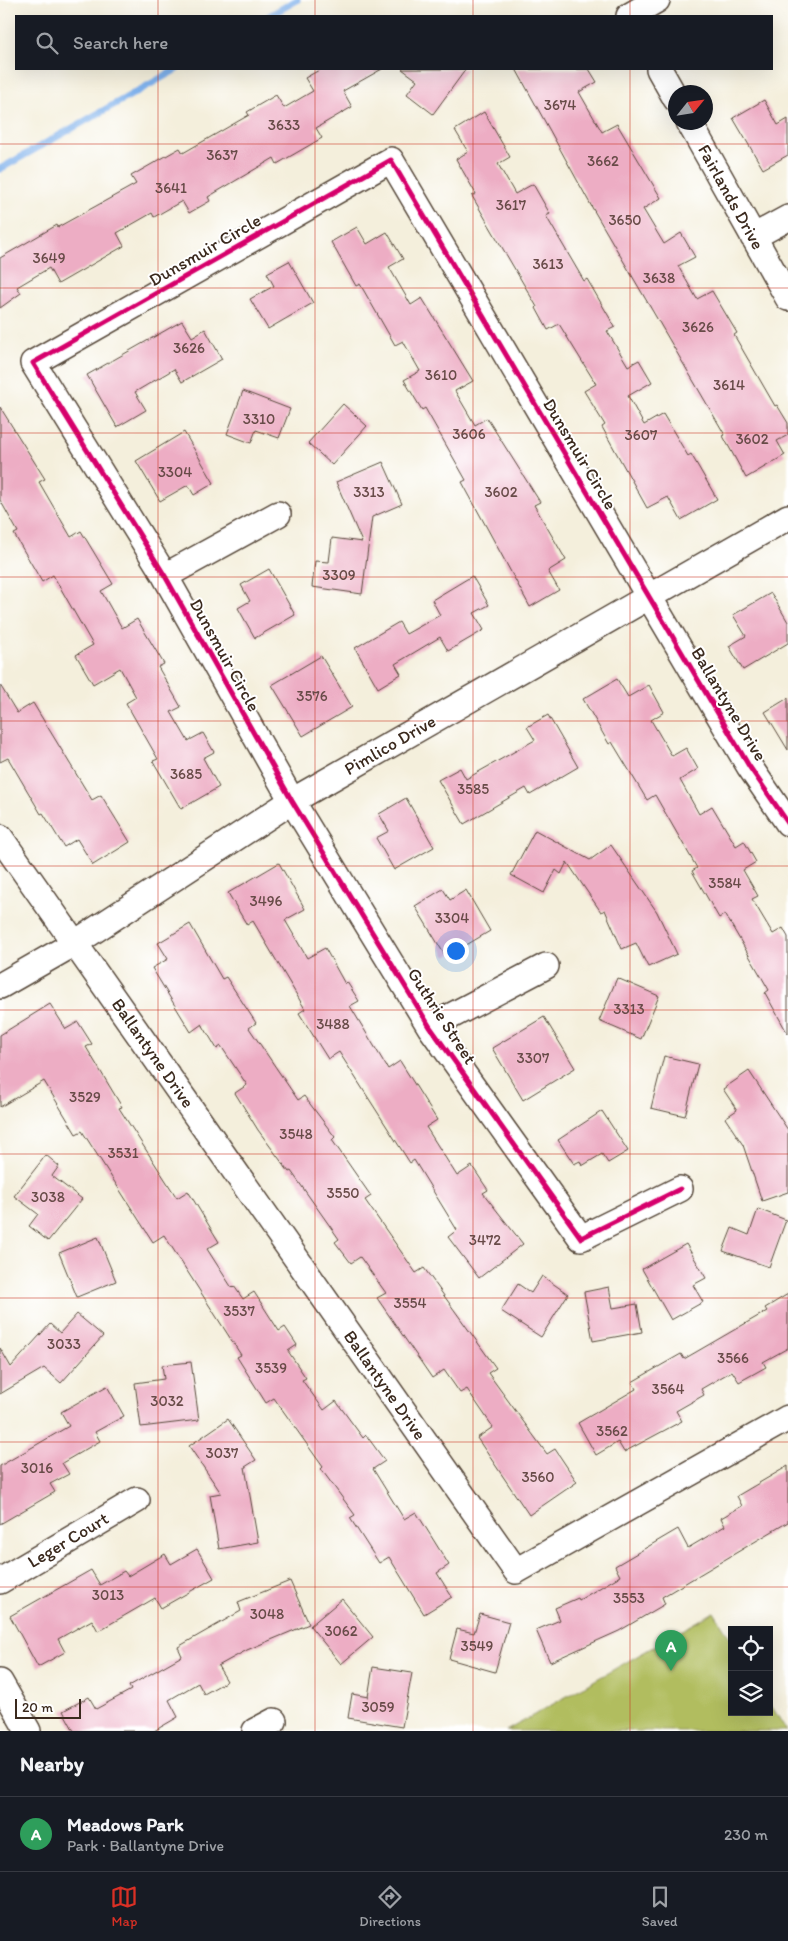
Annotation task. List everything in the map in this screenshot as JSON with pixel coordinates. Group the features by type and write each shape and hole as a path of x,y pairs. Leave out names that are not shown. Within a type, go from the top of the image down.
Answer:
{"street":[{"path":"620,0 628,15"},
{"path":"631,15 658,0"},
{"path":"660,70 668,85"},
{"name":"Fairlands Drive","path":"693,130 788,298"},
{"name":"Dunsmuir Circle","path":"292,801 165,576 33,363 391,160 649,598"},
{"path":"753,237 788,218"},
{"path":"165,576 278,514"},
{"name":"Pimlico Drive","path":"0,986 75,943 292,801 788,517"},
{"name":"Ballantyne Drive","path":"649,598 749,766 788,823"},
{"name":"Guthrie Street","path":"292,801 430,1027 581,1238 680,1189"},
{"path":"0,837 75,943"},
{"name":"Ballantyne Drive","path":"75,943 516,1571 788,1418"},
{"path":"430,1027 546,966"},
{"name":"Leger Court","path":"0,1580 137,1500"},
{"path":"0,1682 28,1731"}],"green space":[{"path":"714,1612 728,1635 728,1716 773,1716 773,1708 787,1731 506,1731"}],"building":[{"path":"319,70 380,70 343,91 352,107 316,128 322,138 277,164 274,158 208,197 210,201 189,213 182,201 154,217 152,213 117,233 124,246 58,284 49,268 17,287 21,293 0,308 0,258 57,225 58,227 136,184 131,176 180,148 183,153 249,115 247,112 276,95 284,108 313,91 305,78"},
{"path":"403,70 465,70 433,114 407,94 417,80"},
{"path":"517,70 590,70 597,82 579,92 602,132 617,124 661,198 643,209 664,244 681,233 695,257 678,266 697,299 712,291 737,333 734,335 775,406 777,405 788,423 788,435 777,441 785,455 746,478 723,436 725,435 593,209"},
{"path":"764,100 778,125 788,119 788,155 763,169 733,118"},
{"path":"484,112 510,157 498,164 515,194 533,184 550,214 546,216 584,281 587,279 615,327 607,331 628,366 639,360 652,382 628,396 644,425 663,414 688,456 691,454 717,499 681,520 668,497 647,508 602,427 605,425 584,391 596,384 559,324 548,330 537,307 472,196 476,194 456,159 468,152 455,130"},
{"path":"357,227 367,244 387,232 403,259 389,267 411,305 422,298 473,381 455,391 475,425 487,418 540,502 534,505 566,560 548,571 559,590 530,607 462,482 466,480 425,408 422,410 404,380 420,371 403,341 395,345 360,284 356,286 331,242"},
{"path":"289,261 313,303 268,329 250,299 274,286 267,273"},
{"path":"182,321 192,337 205,329 222,359 182,382 174,369 135,392 146,410 117,427 87,375"},
{"path":"243,391 290,409 279,438 256,430 251,443 227,434"},
{"path":"343,404 367,426 332,465 308,443"},
{"path":"0,407 45,479 39,482 71,537 81,531 113,584 101,591 122,628 137,619 164,664 158,667 181,707 171,712 188,741 203,733 214,752 203,758 219,787 181,809 153,761 158,759 126,703 136,697 120,668 93,684 76,655 93,645 53,575 42,582 14,534 18,532 0,500"},
{"path":"184,432 214,483 194,495 188,485 160,501 136,461"},
{"path":"383,462 402,504 372,517 362,594 312,587 315,561 329,562 332,538 362,542 336,482"},
{"path":"269,569 295,615 255,638 238,608 250,601 241,585"},
{"path":"472,576 489,605 474,613 484,630 448,651 440,637 395,664 401,674 378,688 355,648 399,622 406,634 440,615 432,600"},
{"path":"771,593 788,622 788,643 743,670 729,646 746,636 733,615"},
{"path":"321,656 352,707 303,736 272,685"},
{"path":"617,679 628,697 649,685 664,712 651,720 672,756 686,748 698,769 680,780 699,814 712,806 736,846 744,841 756,862 743,870 758,896 752,899 773,934 783,928 788,937 788,1034 765,993 769,990 725,914 719,918 692,871 697,868 655,795 647,800 612,742 609,744 583,699"},
{"path":"0,685 17,713 33,703 92,800 101,795 130,842 93,865 77,839 64,847 43,813 41,814 8,758 0,762"},
{"path":"788,698 788,750 765,712"},
{"path":"548,715 578,767 530,795 526,788 464,824 438,780 460,768 466,779 535,740 527,727"},
{"path":"406,798 434,847 394,870 376,838 389,831 379,814"},
{"path":"535,830 590,860 611,845 657,912 677,954 648,967 636,943 622,949 605,910 601,912 567,862 561,874 556,870 544,893 511,875"},
{"path":"279,863 305,909 285,920 307,958 325,948 345,984 347,982 359,1001 350,1006 388,1069 400,1061 437,1120 426,1127 457,1176 472,1166 488,1190 483,1193 523,1244 479,1278 448,1237 457,1230 414,1160 410,1163 339,1052 328,1059 299,1013 305,1009 253,921 247,925 228,893"},
{"path":"443,889 450,900 466,890 490,931 446,957 415,906"},
{"path":"190,924 222,979 226,977 256,1023 249,1028 298,1100 304,1096 335,1137 332,1140 371,1196 365,1200 416,1273 424,1268 496,1368 488,1373 547,1454 555,1449 577,1482 529,1515 477,1438 493,1427 467,1389 460,1393 444,1370 432,1378 377,1298 386,1293 360,1257 351,1263 335,1242 339,1239 291,1171 289,1172 258,1130 235,1093 247,1085 221,1046 217,1049 202,1024 191,1032 152,968 168,959 158,943"},
{"path":"617,978 659,996 641,1039 599,1021"},
{"path":"50,1004 66,1029 78,1022 92,1044 86,1047 122,1107 119,1108 177,1198 188,1191 219,1242 207,1249 232,1288 234,1286 243,1299 254,1292 279,1331 285,1327 297,1345 288,1351 306,1378 302,1380 324,1410 336,1401 363,1438 366,1435 385,1461 373,1469 404,1519 416,1512 449,1565 437,1573 452,1597 424,1614 389,1557 379,1563 350,1518 355,1515 321,1469 323,1467 274,1398 266,1403 237,1357 241,1355 164,1235 153,1242 82,1131 76,1134 44,1081 0,1107 0,1035"},
{"path":"544,1017 575,1068 523,1100 492,1048"},
{"path":"664,1056 698,1064 685,1116 651,1108"},
{"path":"749,1071 788,1130 788,1192 762,1201 743,1145 725,1118 737,1110 723,1089"},
{"path":"602,1111 628,1151 608,1163 602,1154 582,1166 580,1161 574,1164 558,1140"},
{"path":"46,1155 59,1166 52,1176 82,1199 48,1241 29,1226 38,1214 14,1196"},
{"path":"758,1209 786,1220 769,1267 723,1251 732,1228 749,1235"},
{"path":"98,1237 116,1281 77,1297 59,1253"},
{"path":"686,1244 706,1278 693,1285 703,1302 671,1320 642,1269"},
{"path":"542,1276 568,1294 541,1337 501,1311 518,1284 531,1293"},
{"path":"609,1287 613,1308 637,1304 642,1332 593,1341 584,1292"},
{"path":"788,1294 788,1348 763,1362 766,1367 739,1382 732,1371 701,1389 704,1395 676,1411 682,1421 624,1452 618,1442 596,1455 578,1423 636,1389 632,1382 681,1354 684,1359 767,1311 765,1308"},
{"path":"77,1314 103,1336 61,1383 44,1368 0,1394 0,1348 11,1367 50,1324 60,1333"},
{"path":"191,1362 199,1420 141,1427 135,1383 164,1379 162,1365"},
{"path":"107,1386 124,1416 95,1432 100,1441 62,1463 69,1474 50,1484 55,1492 0,1524 0,1466 69,1426 61,1412"},
{"path":"228,1419 256,1460 245,1467 258,1542 219,1549 210,1495 221,1493 189,1446"},
{"path":"788,1466 788,1522 662,1597 665,1604 619,1631 550,1662 536,1630 560,1620 555,1608 578,1598 579,1600 620,1576 615,1566 678,1529 688,1548 725,1526 721,1518 742,1506 737,1496"},
{"path":"197,1549 214,1578 161,1608 155,1598 98,1631 92,1620 58,1639 65,1652 38,1667 10,1616 91,1570 100,1585 124,1571 128,1576 165,1554 171,1564"},
{"path":"290,1581 309,1624 247,1650 218,1666 227,1681 204,1694 198,1683 169,1700 178,1717 154,1731 74,1731 63,1711 89,1697 96,1709 131,1690 129,1686 182,1656 178,1647 241,1611 238,1602"},
{"path":"342,1599 373,1637 341,1664 310,1626"},
{"path":"480,1614 509,1622 495,1672 449,1659 457,1629 474,1633"},
{"path":"373,1667 412,1673 402,1727 348,1718 352,1694 368,1697"}],"waterway":[{"path":"271,15 297,0"},
{"path":"0,169 175,70"}],"cycle path":[{"path":"680,1189 581,1238 430,1027 292,801 165,576 33,363 391,160 749,766 788,823"}],"place":[{"name":"Meadows Park","path":"671,1671"}]}
